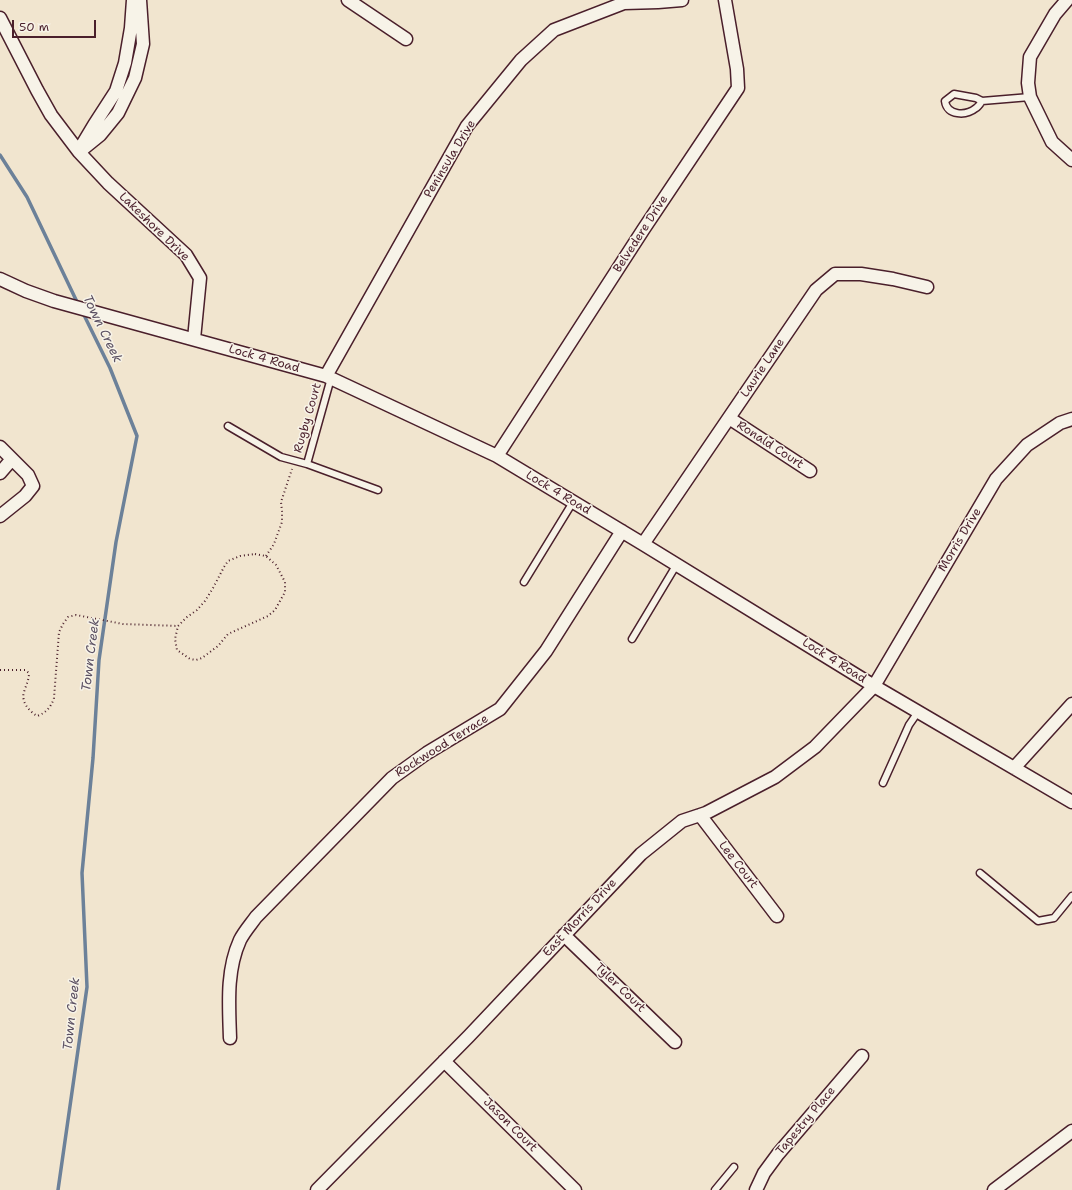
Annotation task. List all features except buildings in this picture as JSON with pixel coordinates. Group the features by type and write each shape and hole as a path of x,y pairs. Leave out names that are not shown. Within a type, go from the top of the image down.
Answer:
{"street":[{"path":"79,152 116,91 125,63 131,28 133,0"},
{"path":"79,152 100,134 118,113 135,78 143,44 140,0"},
{"path":"348,0 406,39"},
{"name":"Peninsula Drive","path":"328,377 467,126 521,60 554,30 624,4 682,0"},
{"name":"Belvedere Drive","path":"497,456 643,230 738,88 737,69 725,0"},
{"path":"1067,0 1055,14 1030,58 1028,83 1030,97 1052,142 1072,160"},
{"name":"Lakeshore Drive","path":"0,18 51,115 79,152 108,183 186,255 200,278 194,339"},
{"name":"Laurie Lane","path":"643,544 816,290 835,274 861,274 893,279 927,287"},
{"name":"Lock 4 Road","path":"0,279 54,302 194,339 328,377 497,456 677,564 874,686 1072,802"},
{"name":"Ronald Court","path":"729,418 810,471"},
{"name":"Morris Drive","path":"874,686 996,479 1027,446 1060,422 1072,419"},
{"path":"0,447 28,475 33,486 25,496 0,516"},
{"path":"0,473 12,458"},
{"name":"Rockwood Terrace","path":"230,1038 229,983 234,957 241,939 256,917 392,778 427,753 500,709 546,652 622,531"},
{"name":"East Morris Drive","path":"320,1189 641,854 682,821 706,813 775,777 815,747 874,686"},
{"path":"1014,768 1072,704"},
{"name":"Lee Court","path":"700,815 777,916"},
{"name":"Tyler Court","path":"564,935 675,1042"},
{"name":"Tapestry Place","path":"756,1190 764,1173 778,1154 862,1056"},
{"name":"Jason Court","path":"444,1061 575,1190"},
{"path":"994,1190 1072,1132"}],"lane":[{"path":"982,102 976,98 954,94 945,101 946,107 950,111 957,114 969,112 975,109 982,102 1030,97"},
{"name":"Rugby Court","path":"306,464 328,377"},
{"name":"Rugby Court","path":"228,426 281,457 295,460 378,490"},
{"path":"524,582 573,502"},
{"path":"632,639 677,564"},
{"path":"883,783 909,725 918,712"},
{"path":"980,873 1038,921 1054,918 1072,896"},
{"path":"715,1190 734,1167"}],"path":[{"path":"266,556 274,544 282,522 281,502 295,460"},
{"path":"255,554 266,556 276,565 285,582 285,592 275,610 268,616 228,634 218,646 202,658 196,660 190,659 178,650 175,639 178,626 205,601 228,561 240,556 255,554"},
{"path":"0,670 25,670 29,673 29,679 23,693 24,703 29,711 37,716 42,715 51,707 54,698 59,632 68,617 76,615 123,624 178,626"}],"waterway":[{"name":"Town Creek","path":"0,155 27,197 78,304"},
{"name":"Town Creek","path":"58,1190 87,987 82,873 93,758 99,660 116,542 137,436 110,368 82,311"}]}
